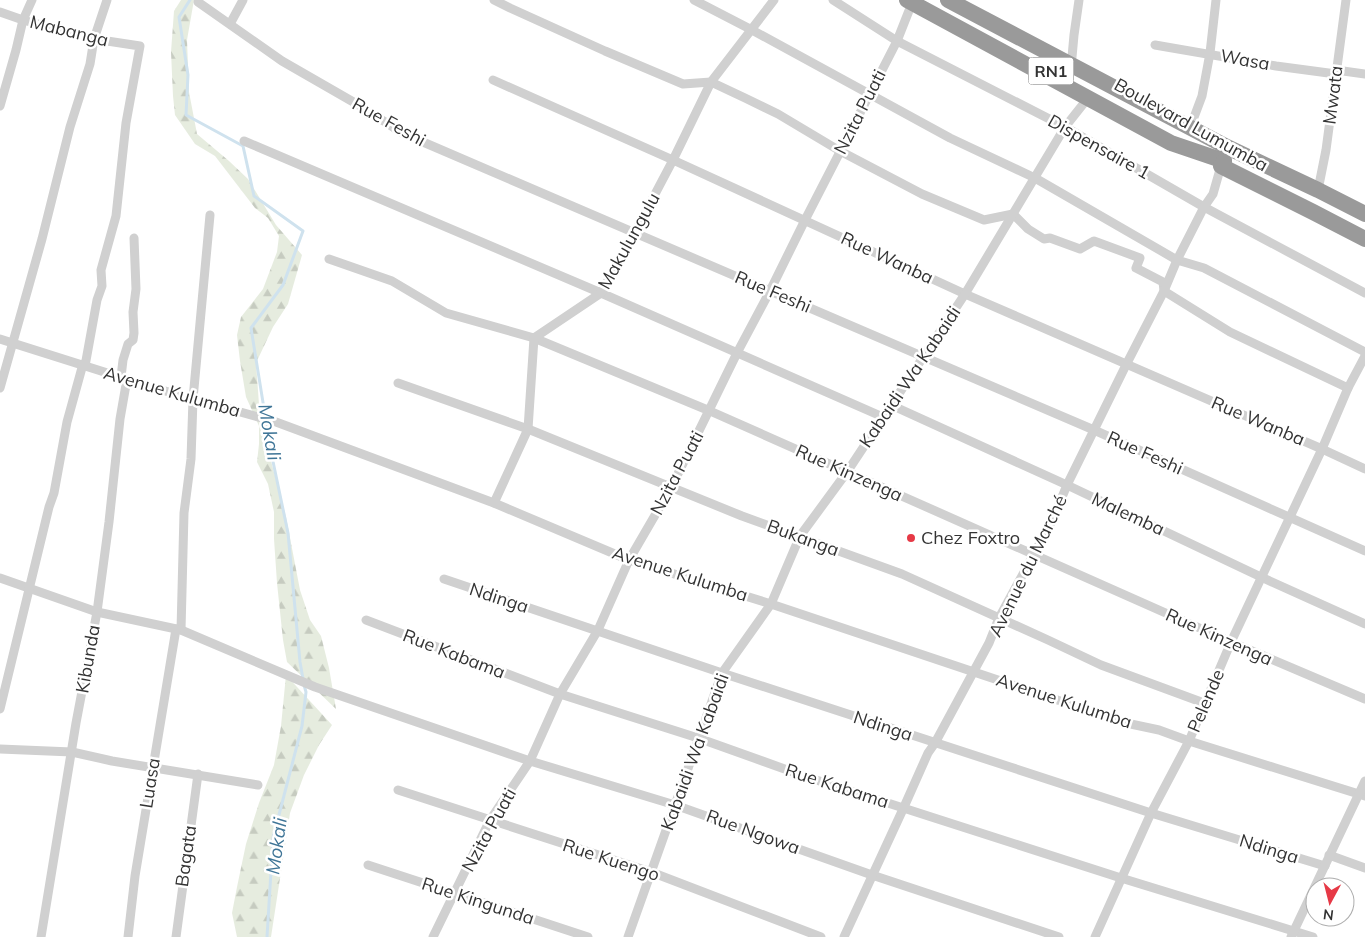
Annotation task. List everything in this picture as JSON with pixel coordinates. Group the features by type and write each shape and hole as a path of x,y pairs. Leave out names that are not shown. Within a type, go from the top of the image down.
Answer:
{"highway":[{"name":"Boulevard Lumumba","path":"948,0 1187,129 1224,158 1365,239"},
{"path":"966,0 1072,57 1187,129 1224,158"},
{"name":"Boulevard Lumumba","path":"913,1 1187,129"},
{"path":"913,1 1172,143 1224,158"},
{"name":"Boulevard Lumumba","path":"1224,158 1318,190 1365,214"}],"street":[{"path":"0,106 23,20 32,0"},
{"path":"0,388 42,239 70,127 90,64 94,39 107,0"},
{"path":"230,24 242,0"},
{"path":"494,0 605,51 683,84 711,82 778,114 840,151 922,194 984,220 1012,214 1028,229 1044,239 1050,238 1080,249 1094,241 1140,258 1136,268 1163,282 1164,291 1230,332 1348,388"},
{"path":"694,0 950,138 1035,178 1177,260 1204,268 1365,354"},
{"name":"Makulungulu","path":"534,338 601,293 673,160 711,82 774,0"},
{"name":"Dispensaire 1","path":"834,0 897,41 1065,127 1204,207 1365,293"},
{"path":"1072,57 1079,0"},
{"path":"1187,129 1202,96 1210,53 1216,0"},
{"name":"Mwata","path":"1318,190 1326,150 1346,0"},
{"name":"Nzita Puati","path":"433,937 490,820 530,761 560,694 598,630 629,560 672,486 737,353 897,41 913,1"},
{"name":"Rue Feshi","path":"198,2 282,61 362,107 402,133 1094,430 1365,551"},
{"name":"Mabanga","path":"0,12 94,39 140,46 126,123 116,216 101,270 102,286 97,300 84,365"},
{"name":"Wasa","path":"1155,45 1210,53 1276,66 1365,74"},
{"name":"Rue Wanba","path":"493,80 965,294 1322,449 1365,470"},
{"name":"Kabaidi Wa Kabaidi","path":"628,937 722,673 771,604 800,536 847,472 965,294 1065,127 1088,98"},
{"path":"244,141 601,293 883,417"},
{"name":"Avenue du Marché","path":"844,937 928,753 989,643 999,618 1053,519 1126,364 1164,291 1177,260 1204,207 1213,194 1224,158"},
{"name":"Luasa","path":"128,937 135,876 178,630 184,514 191,459 193,399 210,215"},
{"name":"Kibunda","path":"41,937 97,612 109,522 126,352 128,344 133,340 134,333 133,312 136,289 134,238"},
{"name":"Rue Kinzenga","path":"329,260 392,281 446,313 534,338 710,411 1231,642 1365,699"},
{"path":"494,503 528,429 534,338"},
{"name":"Avenue Kulumba","path":"0,339 193,399 276,422 494,503 629,560 771,604 1126,723 1159,730 1362,795"},
{"name":"Pelende","path":"1094,937 1151,813 1189,741 1231,642 1365,354"},
{"path":"0,709 54,493 67,422 84,365"},
{"name":"Bukanga","path":"398,383 528,429 742,516 902,574 1101,665 1204,703"},
{"name":"Malemba","path":"891,405 1068,485 1261,577 1365,624"},
{"name":"Rue Ngowa","path":"0,578 97,612 178,630 315,687 530,761 676,805 872,875 1058,937"},
{"name":"Ndinga","path":"444,580 935,743 1151,813 1325,866"},
{"name":"Rue Kabama","path":"366,620 560,694 698,738 807,777 1293,934 1313,937"},
{"path":"0,749 72,752 112,762 198,774 258,785"},
{"name":"Bagata","path":"176,937 198,774"},
{"path":"1293,934 1329,855 1362,795 1365,781"},
{"name":"Rue Kuengo","path":"398,790 651,872 821,937"},
{"path":"1329,855 1365,868"},
{"name":"Rue Kingunda","path":"368,865 588,937"}],"green space":[{"path":"181,0 194,0 187,40 189,92 197,134 248,179 276,225 302,255 288,304 273,327 256,363 261,432 286,517 300,590 310,620 321,636 336,709 287,662 277,583 274,512 268,484 257,462 259,426 246,397 240,361 237,335 241,317 263,289 277,252 279,236 268,218 255,208 215,156 195,144 175,115 171,52 174,11"},
{"path":"286,675 332,725 319,745 304,775 290,813 271,937 237,937 232,913 246,844 274,765 281,726"}],"waterway":[{"name":"Mokali","path":"190,0 179,17 188,75 186,115 243,146 254,196 303,231 283,285 251,328 271,452 288,533 303,679"},
{"name":"Mokali","path":"267,937 273,838 302,726 306,692 304,685"}],"place":[{"name":"Chez Foxtro","path":"911,538"}]}
